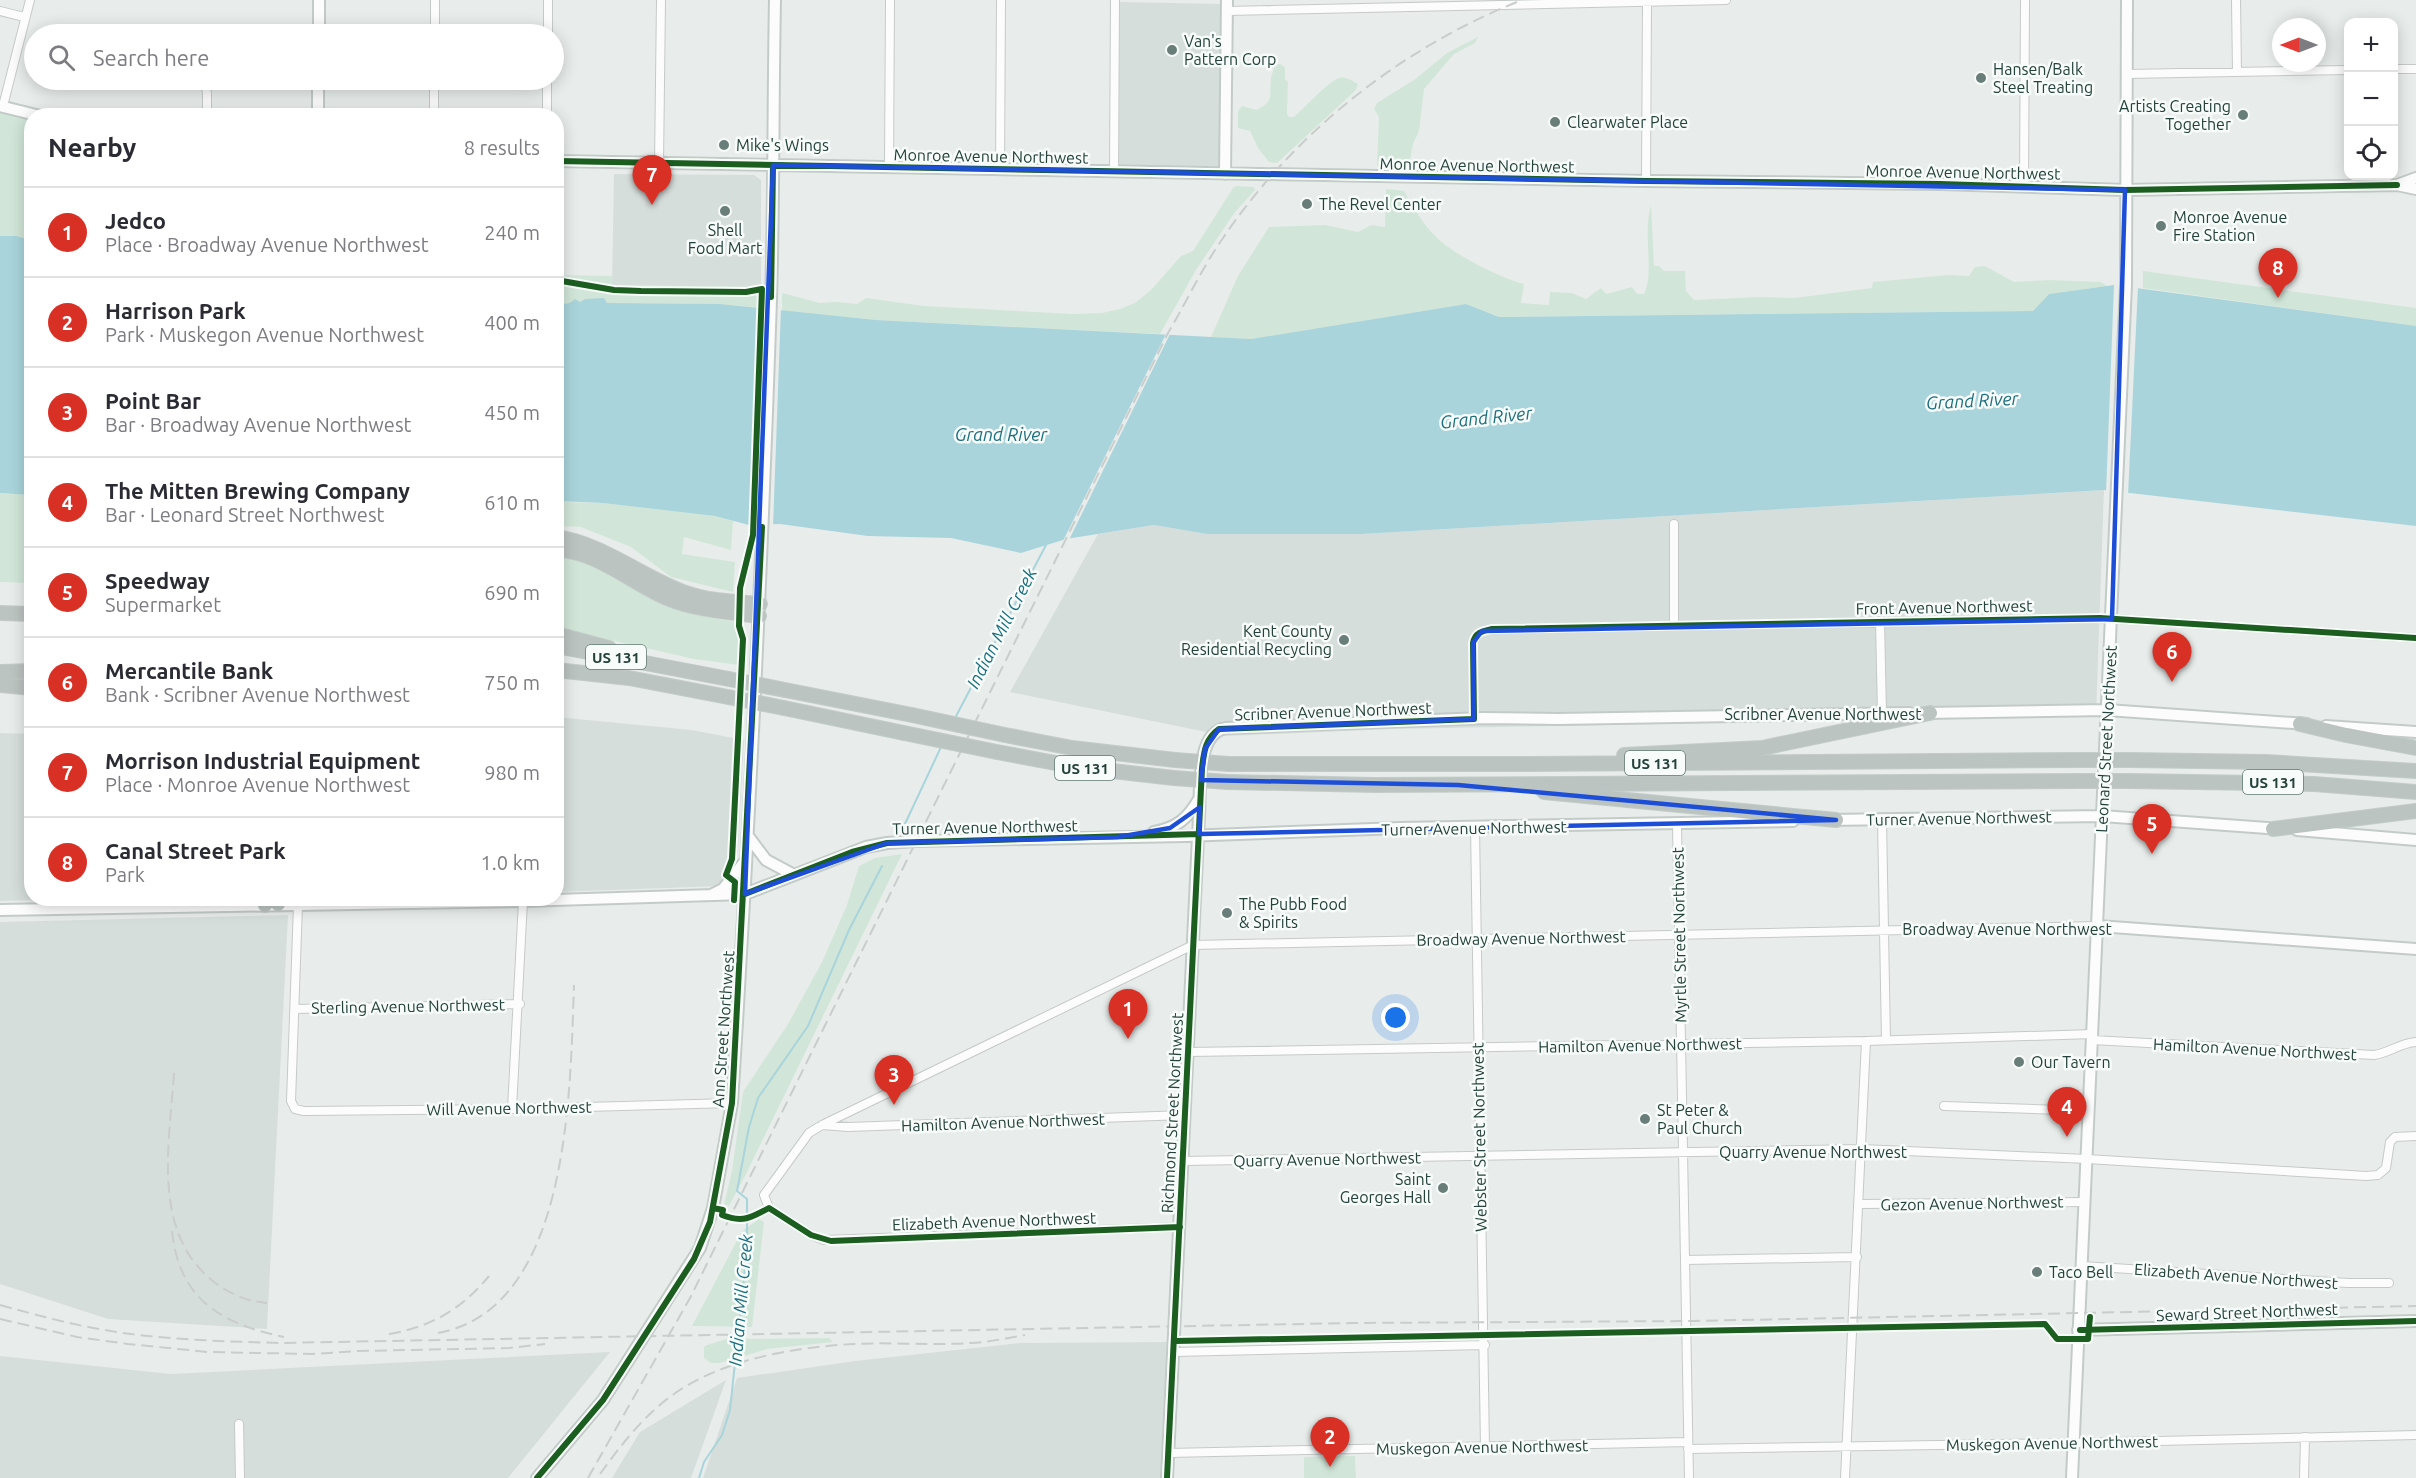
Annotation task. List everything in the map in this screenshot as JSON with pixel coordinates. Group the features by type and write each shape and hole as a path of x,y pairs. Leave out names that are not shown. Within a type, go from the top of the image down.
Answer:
{"highway":[{"path":"564,539 591,546 681,592 759,610"},
{"path":"564,551 578,553 668,598 693,606 759,610"},
{"path":"0,613 24,614"},
{"path":"564,636 674,668"},
{"name":"US 131","path":"564,647 1072,748 1228,764 2130,760 2266,762 2416,771"},
{"path":"0,672 24,671"},
{"name":"US 131","path":"564,673 601,675 728,697 1077,767 1227,782 1458,785 2129,781 2303,783 2416,792"},
{"path":"0,685 24,687"},
{"path":"1529,764 1581,756 1762,748 1930,713"},
{"path":"2300,724 2346,735 2416,747"},
{"path":"1458,785 1651,801 1836,820"},
{"path":"2273,828 2416,811"}],"main road":[{"path":"319,0 319,24"},
{"name":"Ann Street Northwest","path":"537,1478 603,1400 700,1248 713,1208 732,1103 759,610 771,297 775,0"},
{"name":"Leonard Street Northwest","path":"2072,1478 2126,285 2127,0"},
{"path":"1225,174 1227,5"},
{"path":"317,108 318,90"},
{"path":"1,106 24,112"},
{"name":"Monroe Avenue Northwest","path":"564,162 2024,186 2125,190 2397,185 2416,189"},
{"name":"Monroe Avenue Northwest","path":"2397,185 2416,178"},
{"name":"Scribner Avenue Northwest","path":"1204,749 1213,733 1226,728 1473,719 2107,710 2416,732"},
{"name":"Richmond Street Northwest","path":"1167,1478 1204,749"},
{"path":"1118,837 1163,830 1178,825 1190,815 1201,797"},
{"name":"Turner Avenue Northwest","path":"564,900 745,894 852,852 887,843 1199,834 2102,816 2416,840"},
{"path":"748,836 766,860 794,875"},
{"path":"710,896 723,889 746,860"},
{"name":"Turner Avenue Northwest","path":"0,910 136,906"},
{"name":"Broadway Avenue Northwest","path":"2098,926 2416,949"},
{"name":"Seward Street Northwest","path":"2078,1330 2416,1321"}],"street":[{"path":"1,106 30,0"},
{"path":"435,0 435,24"},
{"path":"548,0 548,24"},
{"path":"659,164 661,0"},
{"path":"889,167 890,0"},
{"path":"1000,170 1001,0"},
{"path":"1114,171 1115,0"},
{"path":"1227,5 1726,0"},
{"path":"2024,186 2025,0"},
{"path":"2236,0 2237,72"},
{"path":"1646,181 1647,2"},
{"path":"0,11 24,17"},
{"path":"2398,69 2416,69"},
{"path":"2127,74 2344,70"},
{"path":"206,90 207,108"},
{"path":"434,90 434,108"},
{"path":"547,90 547,108"},
{"path":"1674,524 1674,625"},
{"name":"Front Avenue Northwest","path":"1473,719 1474,636 1492,629 2112,619 2416,638"},
{"path":"1880,621 1882,714"},
{"path":"1882,819 1886,1040"},
{"name":"Myrtle Street Northwest","path":"1677,824 1689,1478"},
{"name":"Webster Street Northwest","path":"1475,828 1485,1447"},
{"path":"296,1009 298,906"},
{"path":"512,1109 520,1004 523,906"},
{"name":"Broadway Avenue Northwest","path":"810,1235 769,1208 764,1195 771,1182 808,1133 1193,945 2098,926"},
{"name":"Sterling Avenue Northwest","path":"296,1009 520,1004"},
{"name":"Will Avenue Northwest","path":"296,1009 291,1101 295,1109 304,1111 512,1109 732,1103"},
{"name":"Hamilton Avenue Northwest","path":"1188,1052 2092,1037 2374,1055 2382,1054 2399,1045 2416,1042"},
{"path":"1845,1478 1866,1041"},
{"path":"1944,1106 2089,1111"},
{"name":"Hamilton Avenue Northwest","path":"822,1125 832,1128 1185,1115"},
{"name":"Quarry Avenue Northwest","path":"1183,1161 1862,1149 2087,1159 2366,1176 2378,1175 2386,1168 2390,1142 2395,1137 2416,1136"},
{"name":"Gezon Avenue Northwest","path":"1859,1204 2085,1202"},
{"name":"Elizabeth Avenue Northwest","path":"810,1235 831,1241 1180,1227"},
{"path":"1685,1260 1857,1257"},
{"name":"Elizabeth Avenue Northwest","path":"2082,1266 2348,1283 2389,1282"},
{"path":"1174,1352 1485,1345"},
{"path":"239,1424 240,1478"},
{"name":"Muskegon Avenue Northwest","path":"1168,1453 1688,1445 1846,1447 2416,1435"},
{"path":"2304,1478 2305,1437"}],"highlighted area":[{"path":"773,165 2125,190 2112,619 1482,631 1473,643 1474,719 1219,729 1205,749 1201,780 1458,785 1836,820 1199,834 1200,807 1170,828 1118,837 887,843 745,894"}],"shaded area":[{"path":"1120,2 1223,4 1220,169 1118,166"},
{"path":"614,174 754,175 761,180 761,287 612,285"},
{"path":"2104,490 2096,716 1393,729 1226,736 1010,692 1098,534 1154,525 1207,534 1362,534"},
{"path":"564,718 692,730 744,740 738,851 734,871 722,886 564,892"},
{"path":"0,733 24,734 24,900 0,901"},
{"path":"288,915 267,1329 108,1319 0,1284 0,922"},
{"path":"1168,1342 1162,1478 703,1478 737,1378 855,1361 1021,1343"},
{"path":"610,1352 508,1478 0,1478 0,1356 171,1374"},
{"path":"726,1380 691,1478 612,1478 640,1432"}],"green space":[{"path":"1478,37 1475,43 1454,54 1424,89 1419,131 1413,144 1409,166 1377,166 1379,117 1374,109 1377,103 1414,80 1447,53"},
{"path":"1280,64 1285,67 1285,79 1288,82 1287,114 1289,117 1294,117 1334,80 1347,78 1358,84 1356,90 1277,163 1269,162 1258,148 1250,131 1238,128 1238,111 1242,106 1257,110 1269,100 1271,78 1275,65"},
{"path":"0,111 24,116 24,238 0,236"},
{"path":"1236,186 1254,187 1255,190 1235,212 1196,270 1160,334 876,320 782,311 782,293 820,303 857,304 866,298 924,306 1072,314 1102,313 1120,309 1135,303 1151,290 1181,256 1193,251"},
{"path":"1386,189 1404,191 1427,227 1455,252 1491,271 1524,284 1521,303 1549,305 1550,292 1572,293 1586,299 1601,288 1606,294 1632,287 1637,294 1644,294 1648,274 1648,229 1651,205 1654,266 1659,266 1664,271 1685,271 1686,291 1694,300 1794,298 1872,288 1873,282 1948,275 1969,276 1975,267 1985,266 2014,282 2050,280 2101,282 2107,286 2049,294 2033,311 1499,317 1466,304 1251,339 1211,337 1238,276 1269,227 1325,225 1358,232 1371,225 1385,227"},
{"path":"2143,271 2416,308 2416,326 2143,288"},
{"path":"564,275 612,276 612,285 761,287 760,308 720,304 607,303 602,299 585,299 575,303 564,303"},
{"path":"0,493 24,495 24,583 0,582"},
{"path":"564,502 603,503 715,516 733,521 731,550 684,537 682,554 735,562 733,592 671,577 631,547 581,527 564,526"},
{"path":"564,557 577,558 676,609 737,622 737,629 742,639 739,665 694,659 564,630"},
{"path":"902,854 746,1174 729,1206 724,1204 732,1171 743,1092 788,1024 822,962 847,905 859,866 875,858"},
{"path":"759,1219 764,1222 752,1327 692,1326 742,1231"},
{"path":"829,1338 833,1342 767,1349 720,1363 711,1363 704,1358 704,1347 727,1339"},
{"path":"1355,1456 1356,1478 1304,1478 1304,1457"}],"water":[{"path":"0,236 16,236 24,238 24,495 0,493"},
{"name":"Grand River","path":"2114,285 2416,326 2416,526 2104,490 1362,534 1207,534 1154,525 1066,539 1021,553 951,538 868,536 780,524 749,525 715,516 603,503 564,501 564,303 575,299 580,302 585,299 604,298 607,303 720,304 876,320 1251,339 1466,304 1499,317 2033,311 2049,294"}],"pier":[{"path":"2114,285 2138,286 2128,495 2106,493"},
{"path":"760,305 781,307 773,527 752,526"},
{"path":"1167,332 1170,334 1068,542 1062,543"}],"waterway":[{"name":"Indian Mill Creek","path":"954,720 1046,545"},
{"name":"Indian Mill Creek","path":"904,826 941,747"},
{"name":"Indian Mill Creek","path":"699,1478 704,1462 722,1435 730,1410 747,1250 747,1199 737,1191 749,1127 758,1098 808,1026 849,930 882,866"}],"railway":[{"path":"588,1478 690,1298 1168,333 1215,249 1252,199 1283,163 1355,97 1394,68 1435,42 1478,19 1522,0"},
{"path":"438,1333 482,1315 515,1283 538,1240 554,1189 564,1134 570,1080 574,985"},
{"path":"174,1073 168,1180 171,1206 178,1231 189,1255 213,1281 242,1297 267,1303"},
{"path":"172,1231 176,1255 184,1275 207,1305 241,1325 284,1337"},
{"path":"389,1334 419,1327 445,1315 468,1298 489,1276"},
{"path":"0,1305 74,1324 121,1333 279,1343 1354,1323 1694,1321 2416,1306"},
{"path":"0,1319 77,1337 208,1352 312,1354 509,1348 545,1344"},
{"path":"600,1474 634,1431 663,1402 692,1383 731,1365 774,1354 818,1347 872,1343 971,1343 1025,1335"}],"cycle path":[{"path":"564,161 1646,181 1940,184 2125,190 2397,185"},
{"path":"771,297 773,165"},
{"path":"564,281 614,290 746,292 762,289 753,535 740,588 739,626 743,639 732,859 726,875 735,882 734,900"},
{"path":"537,1478 603,1400 694,1259 710,1222 732,1103 762,527"},
{"path":"1167,1478 1202,768 1208,742 1219,729 1474,719 1473,643 1478,634 1492,629 2100,618 2416,638"},
{"path":"745,894 852,852 887,843 1199,834"},
{"path":"713,1208 723,1210 722,1215 735,1219 751,1217 769,1208 811,1235 831,1241 1180,1227"},
{"path":"1175,1341 2045,1324 2057,1339 2088,1339 2090,1317"},
{"path":"2080,1330 2416,1321"}],"place":[{"name":"Van's Pattern Corp","path":"1172,50"},
{"name":"Hansen/Balk Steel Treating","path":"1981,78"},
{"name":"Artists Creating Together","path":"2243,115"},
{"name":"Clearwater Place","path":"1555,122"},
{"name":"Mike's Wings","path":"724,145"},
{"name":"The Revel Center","path":"1307,204"},
{"name":"Morrison Industrial Equipment","path":"652,205"},
{"name":"Shell Food Mart","path":"725,211"},
{"name":"Monroe Avenue Fire Station","path":"2161,226"},
{"name":"Canal Street Park","path":"2278,298"},
{"name":"Kent County Residential Recycling","path":"1344,640"},
{"name":"Mercantile Bank","path":"2172,682"},
{"name":"Speedway","path":"2152,854"},
{"name":"The Pubb Food & Spirits","path":"1227,913"},
{"name":"Jedco","path":"1128,1039"},
{"name":"Our Tavern","path":"2019,1062"},
{"name":"Point Bar","path":"894,1105"},
{"name":"St Peter & Paul Church","path":"1645,1119"},
{"name":"The Mitten Brewing Company","path":"2067,1137"},
{"name":"Saint Georges Hall","path":"1443,1188"},
{"name":"Taco Bell","path":"2037,1272"},
{"name":"Harrison Park","path":"1330,1467"}]}
